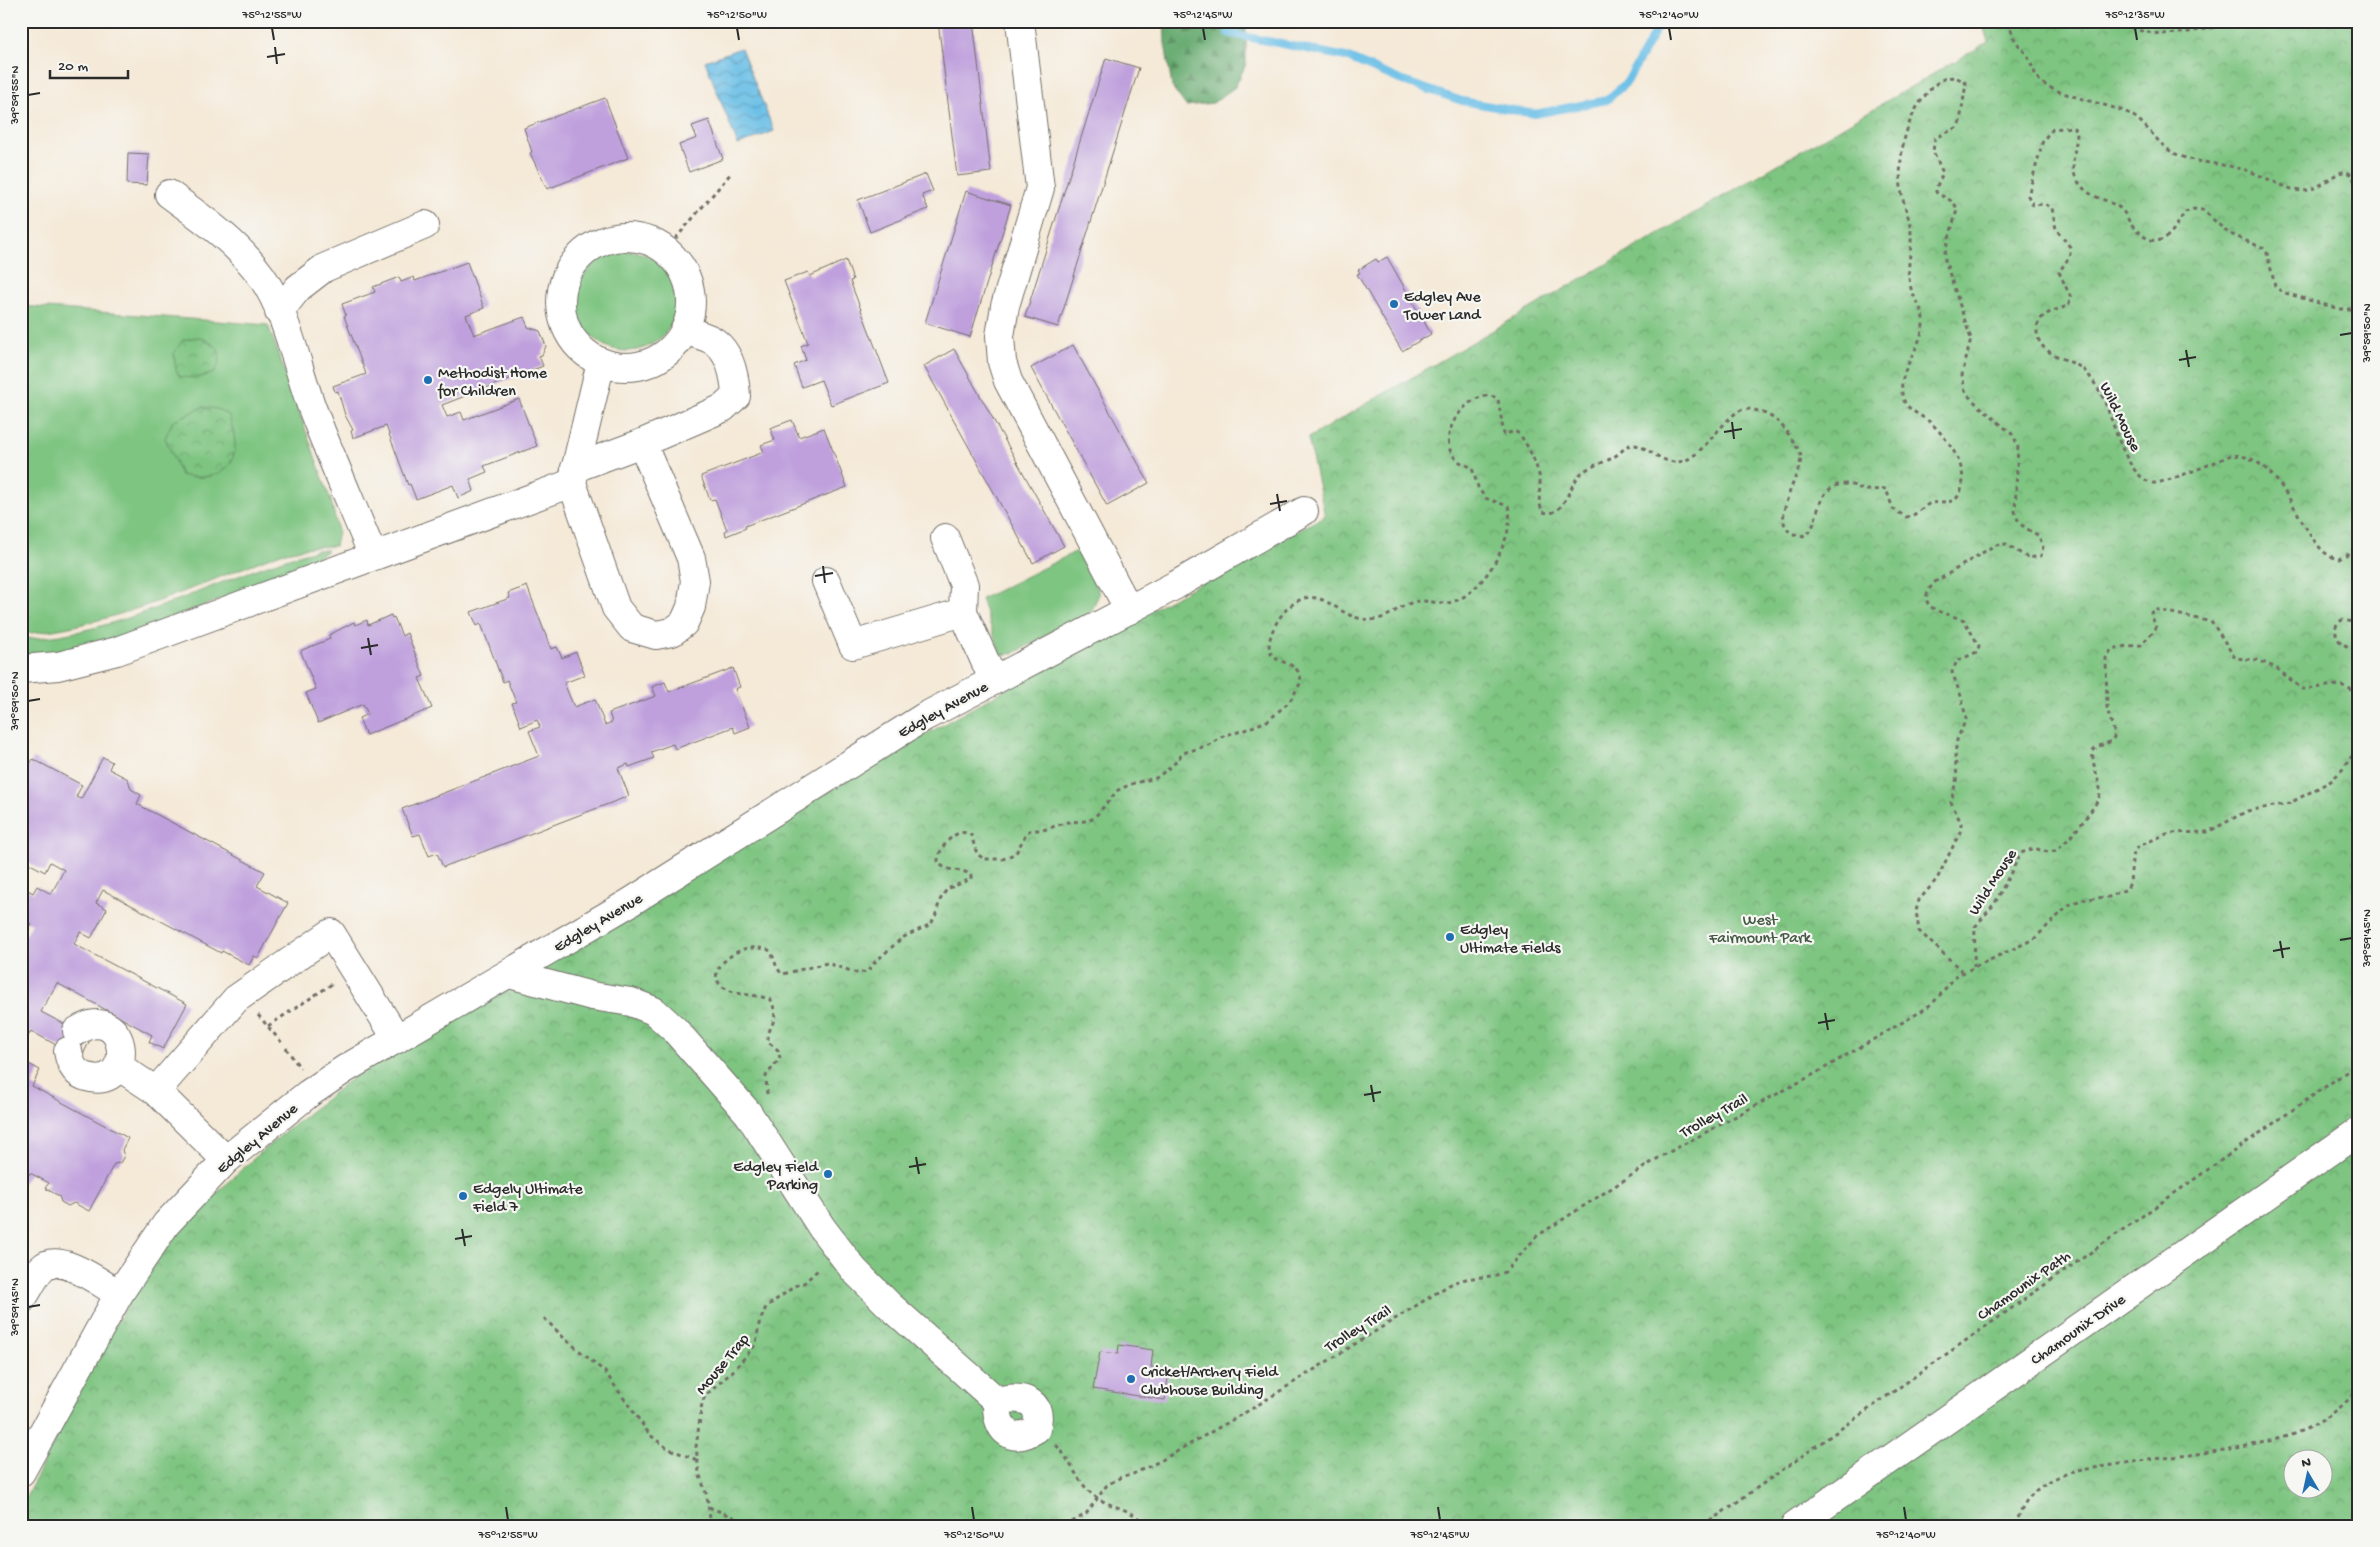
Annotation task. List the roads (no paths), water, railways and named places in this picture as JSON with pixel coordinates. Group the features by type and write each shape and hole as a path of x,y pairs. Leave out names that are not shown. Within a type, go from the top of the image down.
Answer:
{"street":[{"path":"1020,21 1040,188 1005,306 1000,336 1002,362 1008,381 1129,610"},
{"path":"169,194 220,231 242,252 263,279 279,312 312,408 373,556"},
{"path":"279,312 298,288 324,268 425,225"},
{"path":"630,237 651,242 665,251 682,269 690,289 691,310 685,330 673,348 656,360 634,367 612,366 592,358 575,344 564,325 560,303 564,282 574,262 590,248 609,239 630,237"},
{"path":"21,669 58,666 117,651 373,556 574,475 723,408 736,396 735,377 724,353 714,342 685,330"},
{"path":"601,362 574,475 616,608 632,628 656,635 672,632 684,623 691,607 695,581 691,558 642,443"},
{"name":"Edgley Avenue","path":"21,1472 119,1294 166,1224 226,1160 308,1094 692,864 870,749 993,679 1129,610 1304,511"},
{"path":"945,538 964,585 963,612 993,679"},
{"path":"826,581 853,645 963,612"},
{"path":"156,1091 236,999 331,933 398,1039"},
{"path":"509,974 592,996 631,1002 654,1011 675,1030 748,1113 838,1250 889,1306 997,1401 1000,1425 1007,1433 1016,1437 1029,1434 1036,1429"},
{"path":"102,1025 116,1034 122,1050 118,1066 112,1074 102,1078 92,1079 83,1076 75,1070 70,1062 72,1041 85,1026 102,1025"},
{"path":"118,1066 156,1091 226,1160"},
{"name":"Chamounix Drive","path":"1794,1526 2359,1130"},
{"path":"21,1300 44,1266 55,1262 66,1264 119,1294"}],"water":[{"path":"741,48 774,131 738,145 705,61"}],"waterway":[{"path":"1228,33 1346,57 1400,80 1462,101 1535,114 1607,100 1627,82 1661,21"}],"place":[{"name":"Edgley Ave Tower Land","path":"1394,304"},
{"name":"Methodist Home for Children","path":"428,380"},
{"name":"Edgley Ultimate Fields","path":"1450,937"},
{"name":"Edgley Field Parking","path":"828,1174"},
{"name":"Edgely Ultimate Field 7","path":"463,1196"},
{"name":"Cricket/Archery Field Clubhouse Building","path":"1131,1379"}],"park label":[{"name":"West Fairmount Park","path":"1760,927"}]}
